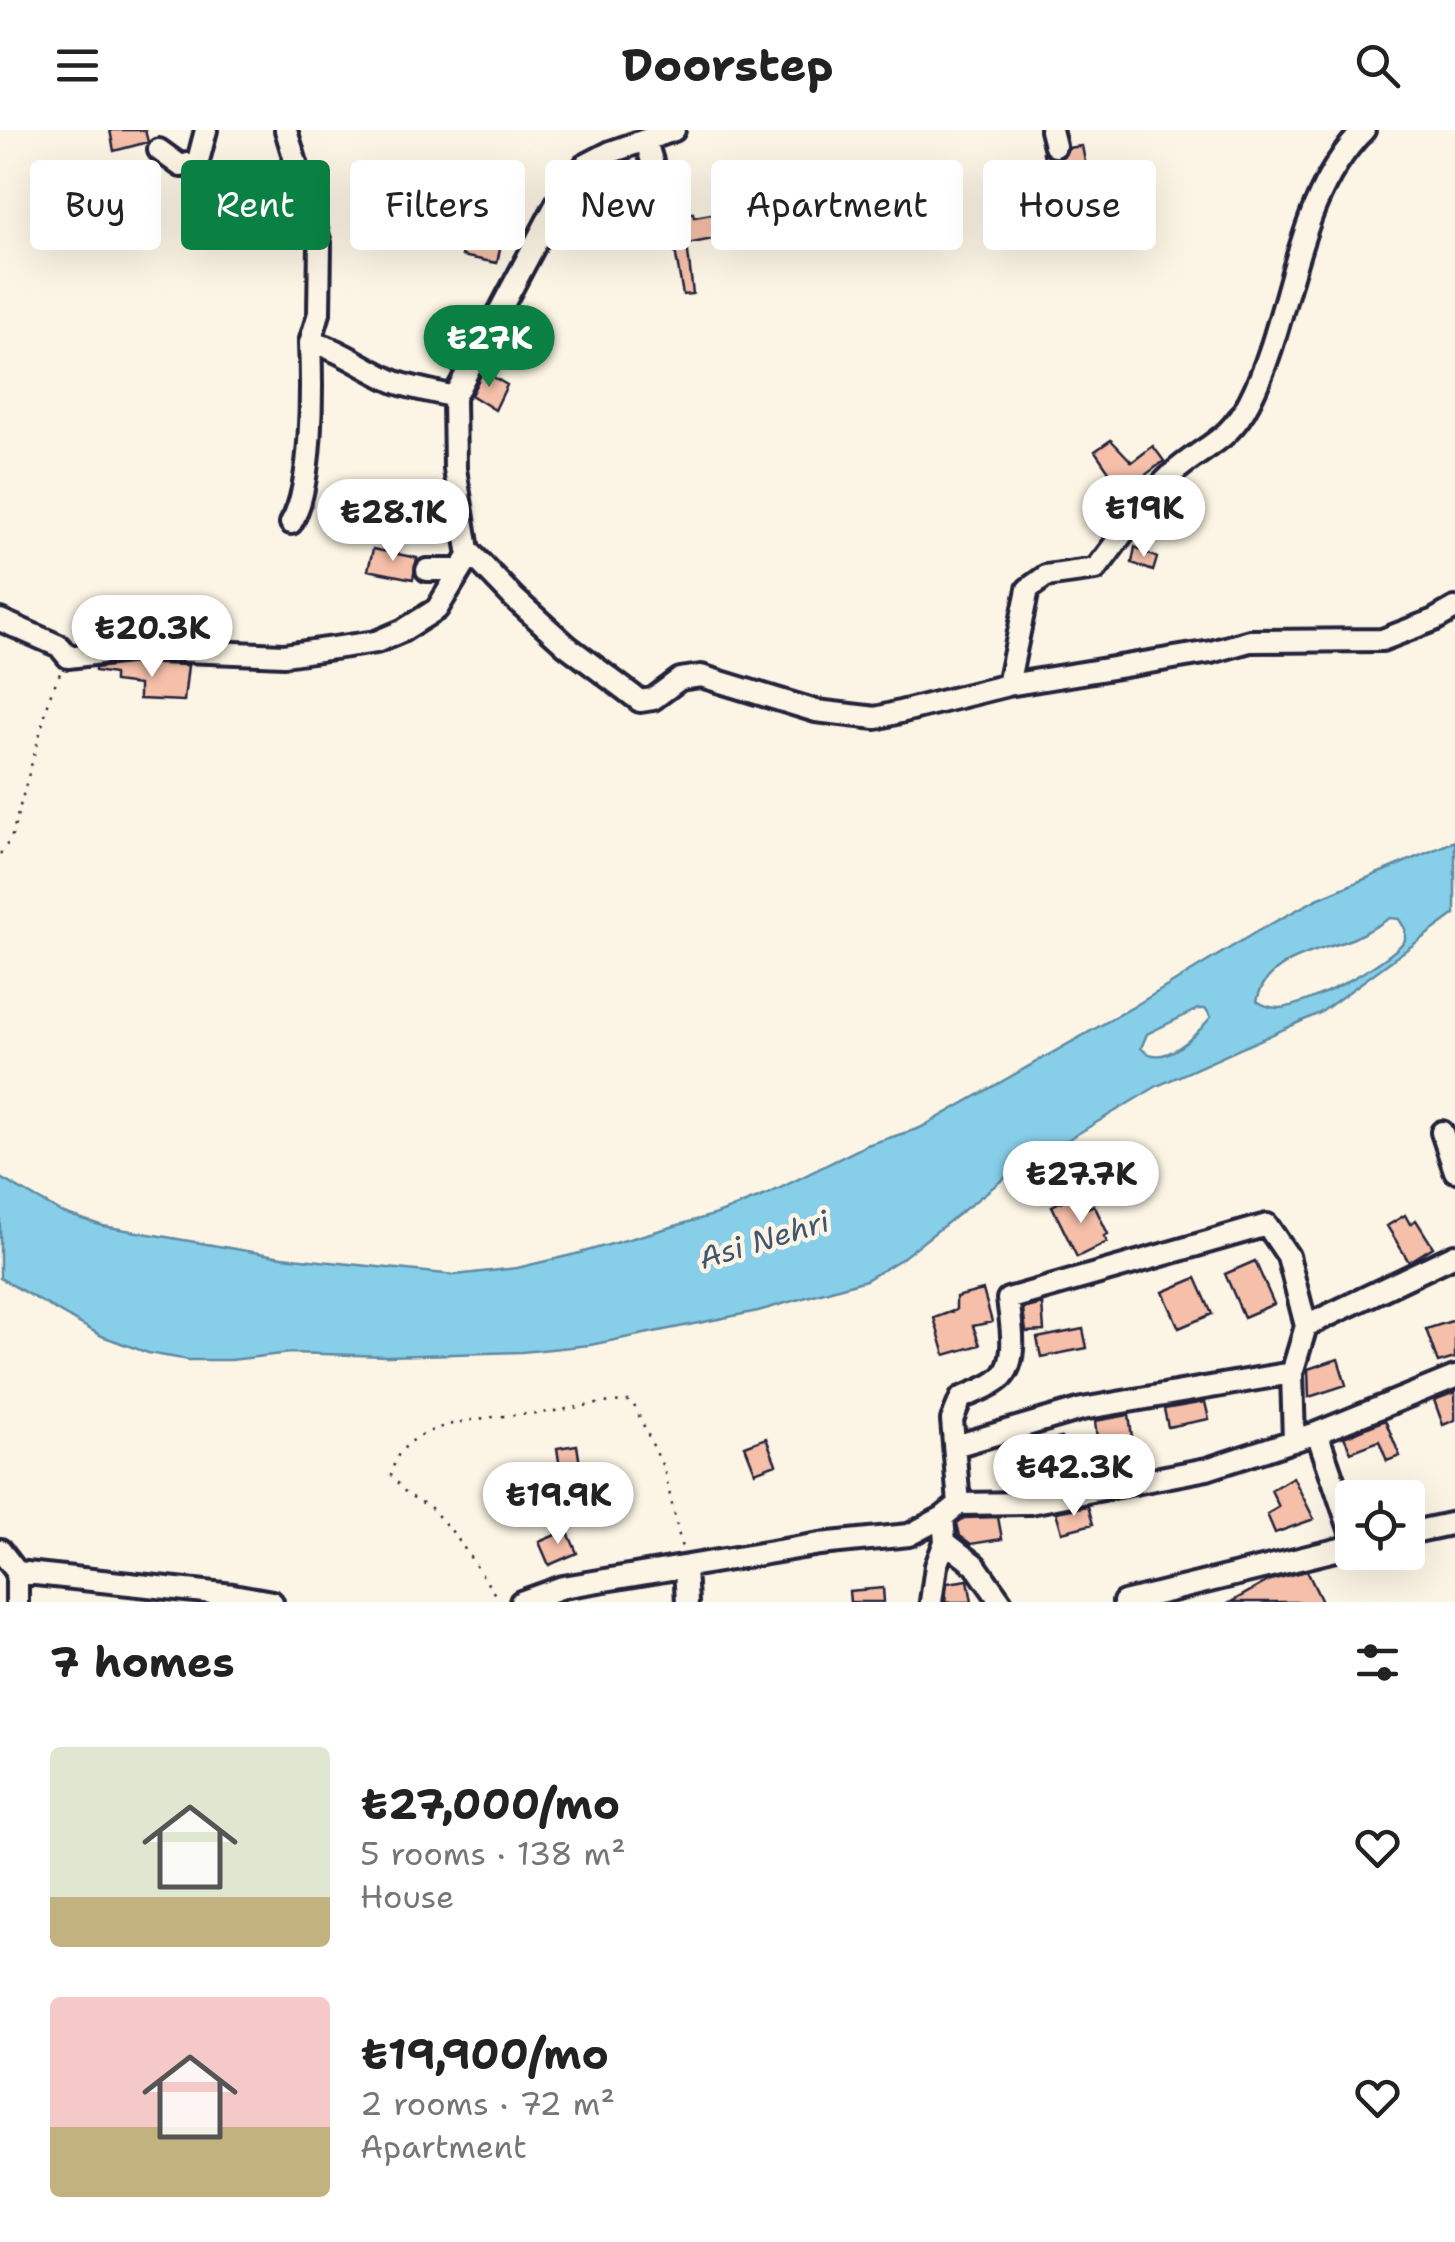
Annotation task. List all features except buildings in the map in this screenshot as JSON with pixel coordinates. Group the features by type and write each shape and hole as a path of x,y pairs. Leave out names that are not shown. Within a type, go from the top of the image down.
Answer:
{"street":[{"path":"159,150 180,166 198,161 206,130"},
{"path":"286,130 320,243 319,313 310,343 309,425 300,508 290,523"},
{"path":"0,620 60,646 68,656 134,649 284,656 376,642 436,609 466,562 455,468 454,397 558,201 584,166 674,130"},
{"path":"1008,685 1028,589 1046,576 1096,569 1172,474 1228,434 1247,406 1266,367 1328,174 1364,130"},
{"path":"646,141 652,160"},
{"path":"310,343 321,342 336,354 398,383 454,397"},
{"path":"466,562 640,701 654,699 680,679 701,676 816,711 876,718 1008,685 1211,652 1250,641 1382,640 1455,608"},
{"path":"426,570 466,562"},
{"path":"1442,1132 1455,1171"},
{"path":"931,1602 951,1511 955,1446 952,1420 960,1398 1000,1380 1010,1367 1012,1326 1008,1299 1267,1225 1288,1256 1306,1326 1292,1372 1294,1441"},
{"path":"1306,1326 1455,1256"},
{"path":"955,1446 1082,1410 1292,1372"},
{"path":"521,1602 563,1587 820,1544 910,1536 951,1511 1030,1504 1207,1469 1317,1433 1455,1377"},
{"path":"1317,1433 1335,1486"},
{"path":"1425,1529 1455,1522"},
{"path":"946,1542 975,1564 1002,1602"},
{"path":"0,1550 17,1572 17,1602"},
{"path":"1124,1602 1335,1550"},
{"path":"685,1568 687,1602"},
{"path":"17,1572 272,1602"}],"path":[{"path":"0,854 11,839 50,693 68,656"},
{"path":"500,1602 456,1536 430,1507 408,1494 390,1474 400,1452 420,1438 482,1417 632,1401 664,1469 685,1568"}],"water":[{"name":"Asi Nehri","path":"1455,841 1455,914 1320,1013 1157,1086 1006,1177 901,1259 866,1280 758,1311 590,1345 522,1352 387,1356 290,1353 189,1360 148,1353 102,1336 0,1278 0,1178 61,1212 103,1226 282,1257 455,1275 517,1268 717,1214 766,1195 867,1145 920,1128 1317,899","holes":["1390,918 1399,919 1405,929 1405,940 1366,971 1292,1006 1273,1008 1257,1001 1262,986 1283,965 1354,938","1198,1009 1206,1009 1211,1017 1179,1048 1159,1055 1141,1048 1147,1034"]}]}
